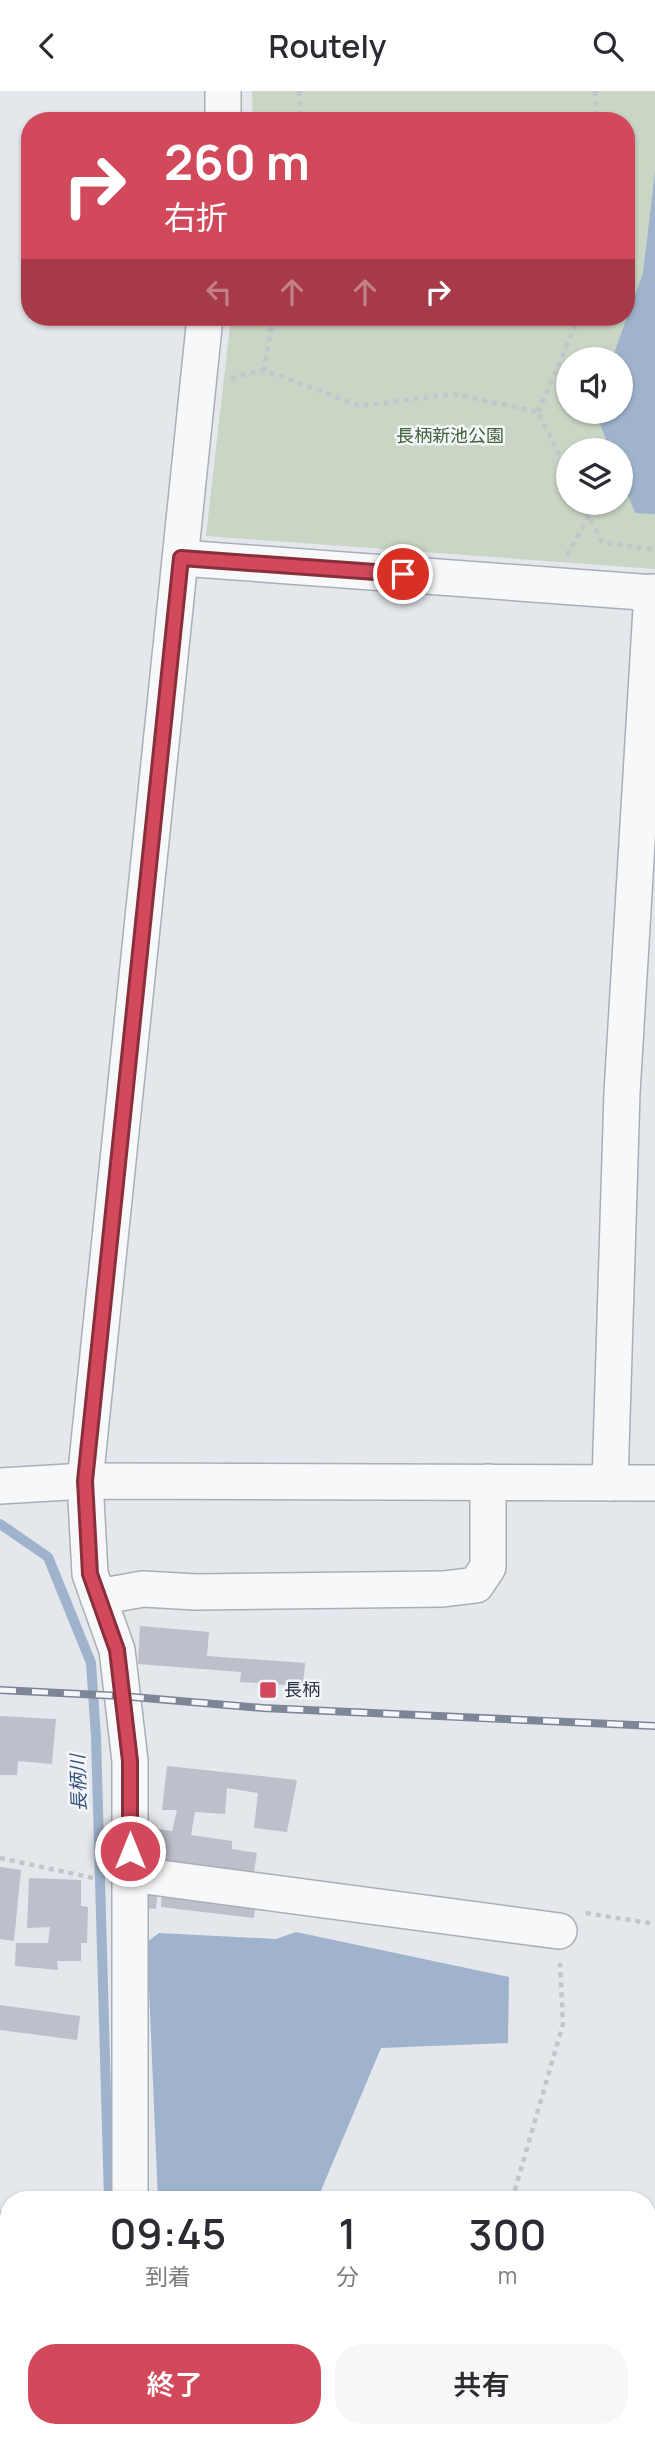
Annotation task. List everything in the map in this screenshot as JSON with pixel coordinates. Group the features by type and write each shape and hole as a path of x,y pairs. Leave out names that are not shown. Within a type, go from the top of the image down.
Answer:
{"street":[{"path":"223,91 223,112"},
{"path":"130,2191 130,1761 117,1650 90,1574 85,1481 204,326"},
{"path":"181,558 653,592 622,1093 610,1483"},
{"path":"0,1486 85,1481 655,1483"},
{"path":"98,1597 144,1589 196,1592 443,1590 476,1585 488,1567 488,1482"},
{"path":"130,1874 559,1931"}],"path":[{"path":"299,91 300,112"},
{"path":"595,91 597,112"},
{"path":"264,370 271,326"},
{"path":"556,449 538,412 575,326"},
{"path":"225,379 264,370 360,406 454,394 538,412"},
{"path":"589,516 602,542 655,550"},
{"path":"563,562 589,516"},
{"path":"0,1858 88,1877"},
{"path":"515,2191 564,2024 559,1931 588,1912 655,1924"}],"green space":[{"name":"長柄新池公園","path":"252,91 655,91 655,569 206,536 230,326 635,326 635,112 253,112"}],"water":[{"path":"655,172 655,514 635,513 633,508 633,438 605,438 600,424 633,424 633,347 616,347 624,326 635,326 635,295 643,273"},
{"path":"296,1932 509,1977 508,2043 381,2048 321,2191 158,2191 147,1942 159,1933 276,1939"}],"building":[{"path":"140,1626 209,1632 207,1656 305,1663 303,1686 240,1682 241,1672 138,1664"},
{"path":"0,1716 56,1719 52,1764 18,1761 17,1775 0,1775"},
{"path":"167,1766 297,1780 287,1832 254,1828 258,1793 227,1788 225,1814 195,1812 191,1835 232,1841 232,1849 257,1853 254,1872 136,1859 142,1827 172,1831 177,1810 162,1810"},
{"path":"0,1867 21,1870 14,1941 0,1939"},
{"path":"29,1878 81,1880 81,1906 88,1907 87,1943 81,1943 81,1961 57,1961 58,1970 15,1966 16,1943 48,1943 50,1927 27,1928"},
{"path":"149,1886 158,1887 156,1909 145,1908"},
{"path":"162,1886 256,1897 254,1918 161,1907"},
{"path":"0,2005 80,2016 77,2040 0,2030"}],"waterway":[{"name":"長柄川","path":"0,1524 48,1557 91,1663 96,1737 109,2191"}],"railway":[{"path":"0,1690 121,1696 263,1708 655,1726"}],"place":[{"name":"長柄","path":"268,1690"}],"route":[{"path":"130,1851 130,1761 117,1650 90,1574 85,1481 181,558 403,574"}]}
